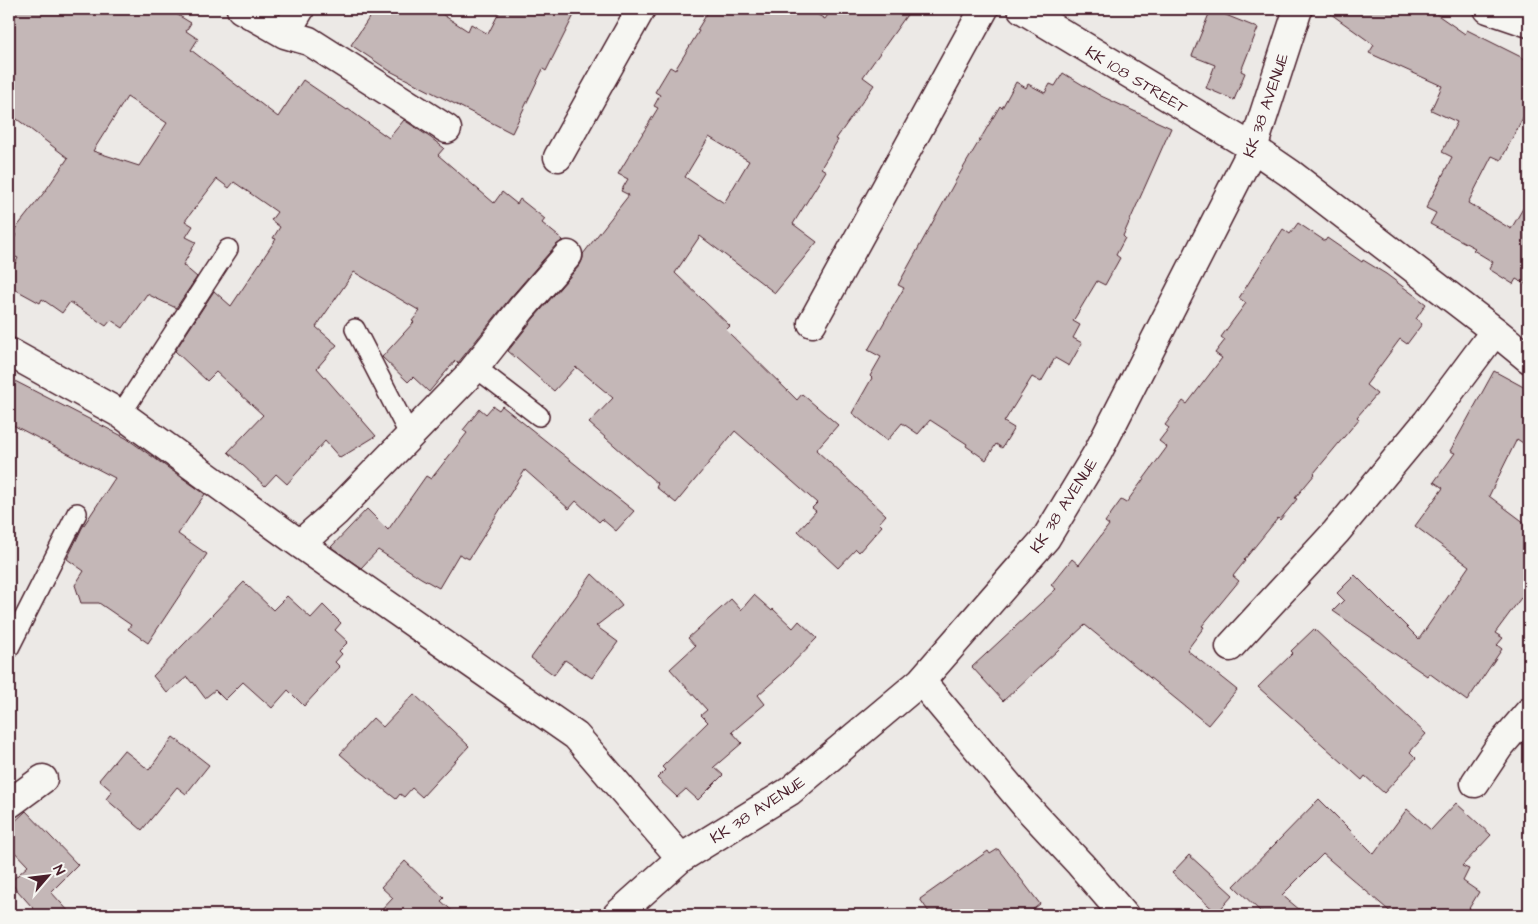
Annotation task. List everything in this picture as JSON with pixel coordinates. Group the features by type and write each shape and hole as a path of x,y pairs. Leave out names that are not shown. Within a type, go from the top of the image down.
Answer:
{"street":[{"path":"241,9 285,34 310,41 446,129"},
{"path":"285,34 300,9"},
{"path":"558,157 641,9"},
{"path":"812,323 984,9"},
{"name":"KK 108 STREET","path":"1022,9 1253,148 1291,174 1529,359"},
{"name":"KK 38 AVENUE","path":"625,912 681,858 790,791 921,681 1046,538 1098,452 1253,148 1298,9"},
{"path":"1488,9 1529,23"},
{"path":"300,544 336,512 476,368 522,308 568,255"},
{"path":"1230,647 1342,525 1427,422 1494,331"},
{"path":"9,352 122,414 300,544 576,736 681,858"},
{"path":"921,681 1025,805 1124,915"},
{"path":"1475,783 1499,747 1529,712"},
{"path":"9,804 43,779"}],"lane":[{"path":"122,414 228,249"},
{"path":"354,329 410,436"},
{"path":"476,368 539,416"},
{"path":"9,648 77,513"}],"building":[{"path":"9,9 168,9 191,23 186,31 198,39 191,50 278,117 303,80 389,138 404,120 444,148 438,155 494,203 502,192 517,204 520,199 545,219 542,223 563,240 556,245 510,298 458,363 455,361 429,392 413,377 408,382 382,357 414,322 412,321 420,311 354,272 316,327 337,345 317,368 376,436 340,458 325,441 287,484 276,474 265,486 228,452 263,415 216,372 207,381 175,351 214,291 231,306 276,239 273,238 280,227 271,220 277,212 234,182 229,188 217,179 185,221 193,226 186,237 196,242 183,265 197,277 176,308 147,294 123,328 111,320 106,326 70,302 62,313 42,299 40,303 9,286 9,275 18,258 9,254 9,248 16,235 13,232 68,158 9,113","holes":["127,97 167,123 139,166 93,151"]},
{"path":"375,9 434,9 468,31 471,24 488,34 501,9 577,9 546,71 543,69 512,133 390,71 351,45"},
{"path":"710,9 808,9 825,19 832,9 911,9 863,77 874,85 836,139 838,140 821,168 826,171 793,224 817,242 775,293 700,236 675,273 730,326 726,330 797,400 802,394 838,425 816,450 886,515 879,523 882,526 859,552 856,549 838,568 798,531 816,511 812,508 817,503 735,431 676,503 656,487 658,484 589,423 613,398 576,367 554,391 508,351 580,265 583,254 629,195 621,191 628,179 618,174 658,108 654,106 660,95 655,92 670,67 675,70 699,31 697,30","holes":["709,137 749,161 724,203 685,177"]},
{"path":"1211,9 1258,28 1241,71 1245,73 1234,100 1206,88 1215,65 1192,56"},
{"path":"1324,9 1429,9 1465,34 1467,30 1529,61 1529,106 1501,160 1492,156 1468,203 1511,229 1529,198 1529,286 1516,279 1513,284 1489,269 1493,262 1473,250 1475,248 1430,224 1436,213 1426,208 1452,157 1442,152 1457,122 1431,110 1442,86 1369,53 1374,45"},
{"path":"1063,73 1101,96 1171,128 1123,236 1125,238 1116,255 1120,258 1105,285 1097,281 1073,321 1080,325 1073,338 1082,343 1069,366 1055,358 1041,382 1032,377 1004,422 1014,428 1002,448 996,444 986,460 966,446 967,444 930,420 918,434 902,423 887,441 852,413 872,378 870,376 881,357 868,350 904,288 898,285 956,180 1000,106 1002,108 1016,82 1026,88 1028,84 1045,93 1050,84 1055,86"},
{"path":"1298,223 1325,241 1327,238 1362,262 1363,260 1386,274 1426,304 1416,319 1422,324 1407,344 1400,339 1366,385 1377,394 1295,498 1297,499 1280,520 1278,518 1244,560 1233,576 1239,581 1202,626 1204,627 1187,650 1237,690 1208,725 1085,625 1003,701 972,667 1056,589 1051,585 1072,559 1079,565 1109,525 1105,522 1121,500 1126,503 1167,447 1159,441 1169,428 1165,425 1183,401 1187,404 1222,358 1215,353 1225,340 1221,337 1246,303 1239,298 1283,229 1290,234"},
{"path":"1494,371 1529,390 1529,447 1517,439 1489,496 1529,526 1529,587 1495,633 1503,638 1497,645 1502,649 1467,701 1429,673 1427,676 1333,611 1344,600 1337,593 1355,575 1419,639 1469,566 1415,526 1443,488 1434,482 1455,453 1450,451"},
{"path":"9,378 126,438 205,494 178,534 207,554 148,643 128,629 131,625 99,603 81,603 75,585 84,571 67,559 82,528 115,478 9,423"},
{"path":"493,406 499,410 502,406 634,511 616,531 602,519 599,522 576,501 569,509 525,470 469,559 459,554 439,588 378,550 361,568 331,547 367,509 388,530 426,476 431,479 467,433 463,430 480,409 486,414"},
{"path":"592,574 611,592 622,606 596,626 618,642 592,678 565,660 554,675 531,658"},
{"path":"244,582 273,610 287,596 311,618 323,605 341,623 335,630 348,642 339,651 342,654 335,662 340,667 304,706 288,690 272,708 243,682 225,700 215,690 205,698 187,677 167,693 153,676"},
{"path":"754,595 772,611 773,609 793,628 799,621 817,638 758,695 765,704 732,732 742,743 714,767 723,775 698,800 686,789 677,797 657,778 665,770 662,767 708,722 701,715 707,710 670,669 695,646 688,638 731,599 741,610"},
{"path":"1314,629 1426,734 1410,752 1416,758 1384,793 1365,776 1362,780 1258,687 1293,653 1291,651"},
{"path":"414,694 469,746 422,797 412,788 404,797 400,794 396,799 340,754 373,718 383,727"},
{"path":"173,737 209,765 186,794 177,787 142,830 106,799 112,791 99,780 124,750 149,770"},
{"path":"1319,799 1374,854 1407,809 1431,830 1456,803 1491,835 1462,866 1469,869 1463,881 1479,892 1465,915 1394,915 1323,854 1282,895 1306,915 1264,915 1234,886"},
{"path":"26,811 78,865 51,892 72,915 39,915 10,882 28,866 9,846 9,827"},
{"path":"998,849 1040,904 1026,915 931,915 920,899 988,851 990,854"},
{"path":"1189,855 1233,895 1217,913 1172,873"},
{"path":"405,861 444,898 441,901 457,915 377,915 393,898 381,887"}]}
